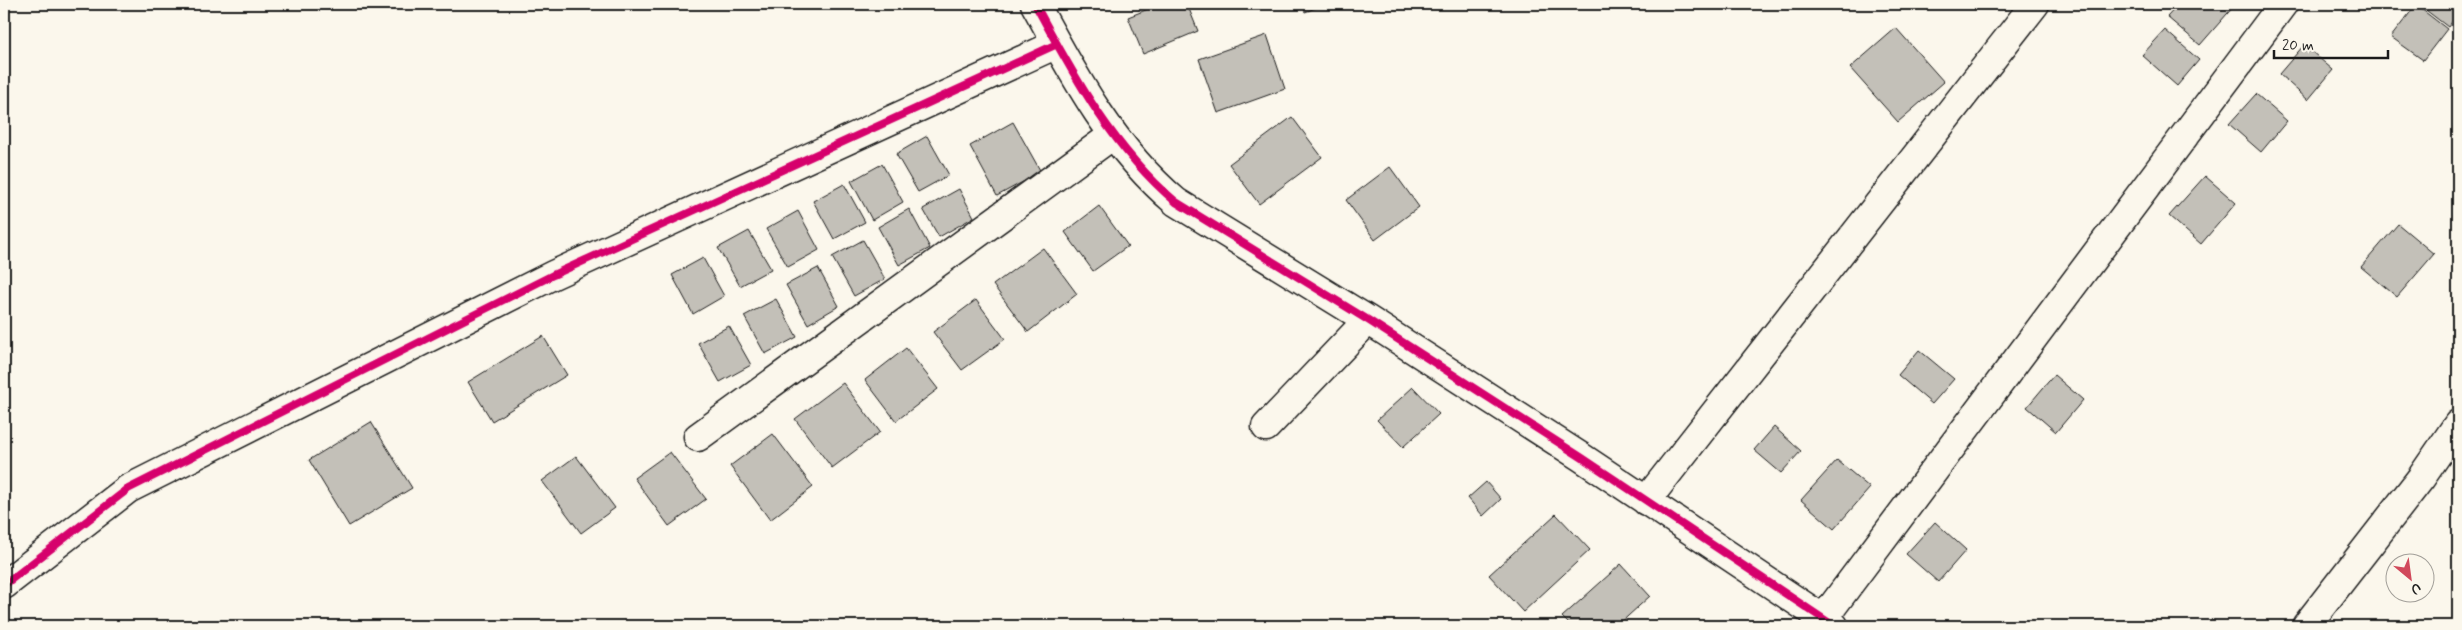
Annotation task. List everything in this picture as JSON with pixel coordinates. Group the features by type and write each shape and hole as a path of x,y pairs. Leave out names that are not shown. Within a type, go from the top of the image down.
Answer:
{"street":[{"path":"1035,4 1085,94 1113,135 1157,186 1176,202 1368,320 1581,457 1824,624 2283,4"},
{"path":"1646,501 2035,4"},
{"path":"4,585 128,489 553,275 1057,44"},
{"path":"698,437 1113,135"},
{"path":"1266,427 1368,320"},
{"path":"2306,626 2421,478 2458,424"}],"building":[{"path":"1161,4 1187,4 1198,31 1143,54 1128,17"},
{"path":"1302,4 1326,4 1305,12"},
{"path":"2179,4 2231,4 2234,6 2200,45 2167,17"},
{"path":"2418,4 2458,4 2458,14 2448,27"},
{"path":"2416,5 2447,29 2423,60 2391,37"},
{"path":"1896,28 1944,82 1898,122 1850,68"},
{"path":"2165,30 2199,60 2177,86 2142,55"},
{"path":"1267,35 1285,89 1218,113 1199,59"},
{"path":"2304,45 2333,70 2308,100 2279,74"},
{"path":"2256,94 2287,121 2261,152 2229,124"},
{"path":"1292,117 1322,157 1259,204 1229,164"},
{"path":"1013,122 1041,172 997,196 970,146"},
{"path":"927,136 949,175 918,192 896,154"},
{"path":"882,164 903,202 872,220 851,181"},
{"path":"1390,167 1419,207 1375,240 1346,200"},
{"path":"2205,176 2236,203 2201,244 2169,216"},
{"path":"844,184 865,222 834,239 813,201"},
{"path":"959,189 974,217 939,237 923,209"},
{"path":"1099,206 1128,246 1093,271 1065,232"},
{"path":"909,209 930,248 899,265 878,227"},
{"path":"798,211 819,250 788,267 766,229"},
{"path":"2398,224 2434,254 2397,297 2361,267"},
{"path":"749,231 771,269 740,286 718,248"},
{"path":"863,240 885,279 854,296 832,257"},
{"path":"1043,248 1077,294 1028,332 993,285"},
{"path":"703,258 724,296 693,314 672,275"},
{"path":"818,268 839,306 808,324 786,285"},
{"path":"776,299 797,337 765,354 744,316"},
{"path":"976,300 1005,339 962,370 933,332"},
{"path":"729,326 751,365 720,382 698,343"},
{"path":"543,336 567,375 492,421 468,382"},
{"path":"906,348 938,389 896,421 865,380"},
{"path":"1919,350 1954,379 1932,404 1898,375"},
{"path":"2054,375 2083,400 2056,432 2027,407"},
{"path":"843,383 880,432 832,468 795,419"},
{"path":"1413,387 1439,414 1403,447 1377,420"},
{"path":"371,422 412,488 349,526 309,460"},
{"path":"1774,427 1801,451 1781,473 1754,450"},
{"path":"773,434 813,487 770,520 730,466"},
{"path":"670,452 706,499 669,526 634,478"},
{"path":"576,456 615,508 581,533 542,481"},
{"path":"1837,460 1870,488 1834,529 1801,500"},
{"path":"1486,482 1501,499 1483,516 1468,498"},
{"path":"1556,514 1590,550 1523,612 1489,575"},
{"path":"1935,522 1966,550 1938,582 1906,554"},
{"path":"1621,564 1650,596 1617,626 1571,626 1562,617"}],"cycle path":[{"path":"1035,4 1064,58 1096,110 1132,158 1176,202 1368,320 1581,457 1834,626"},
{"path":"4,585 128,489 553,275 1057,44"}]}
